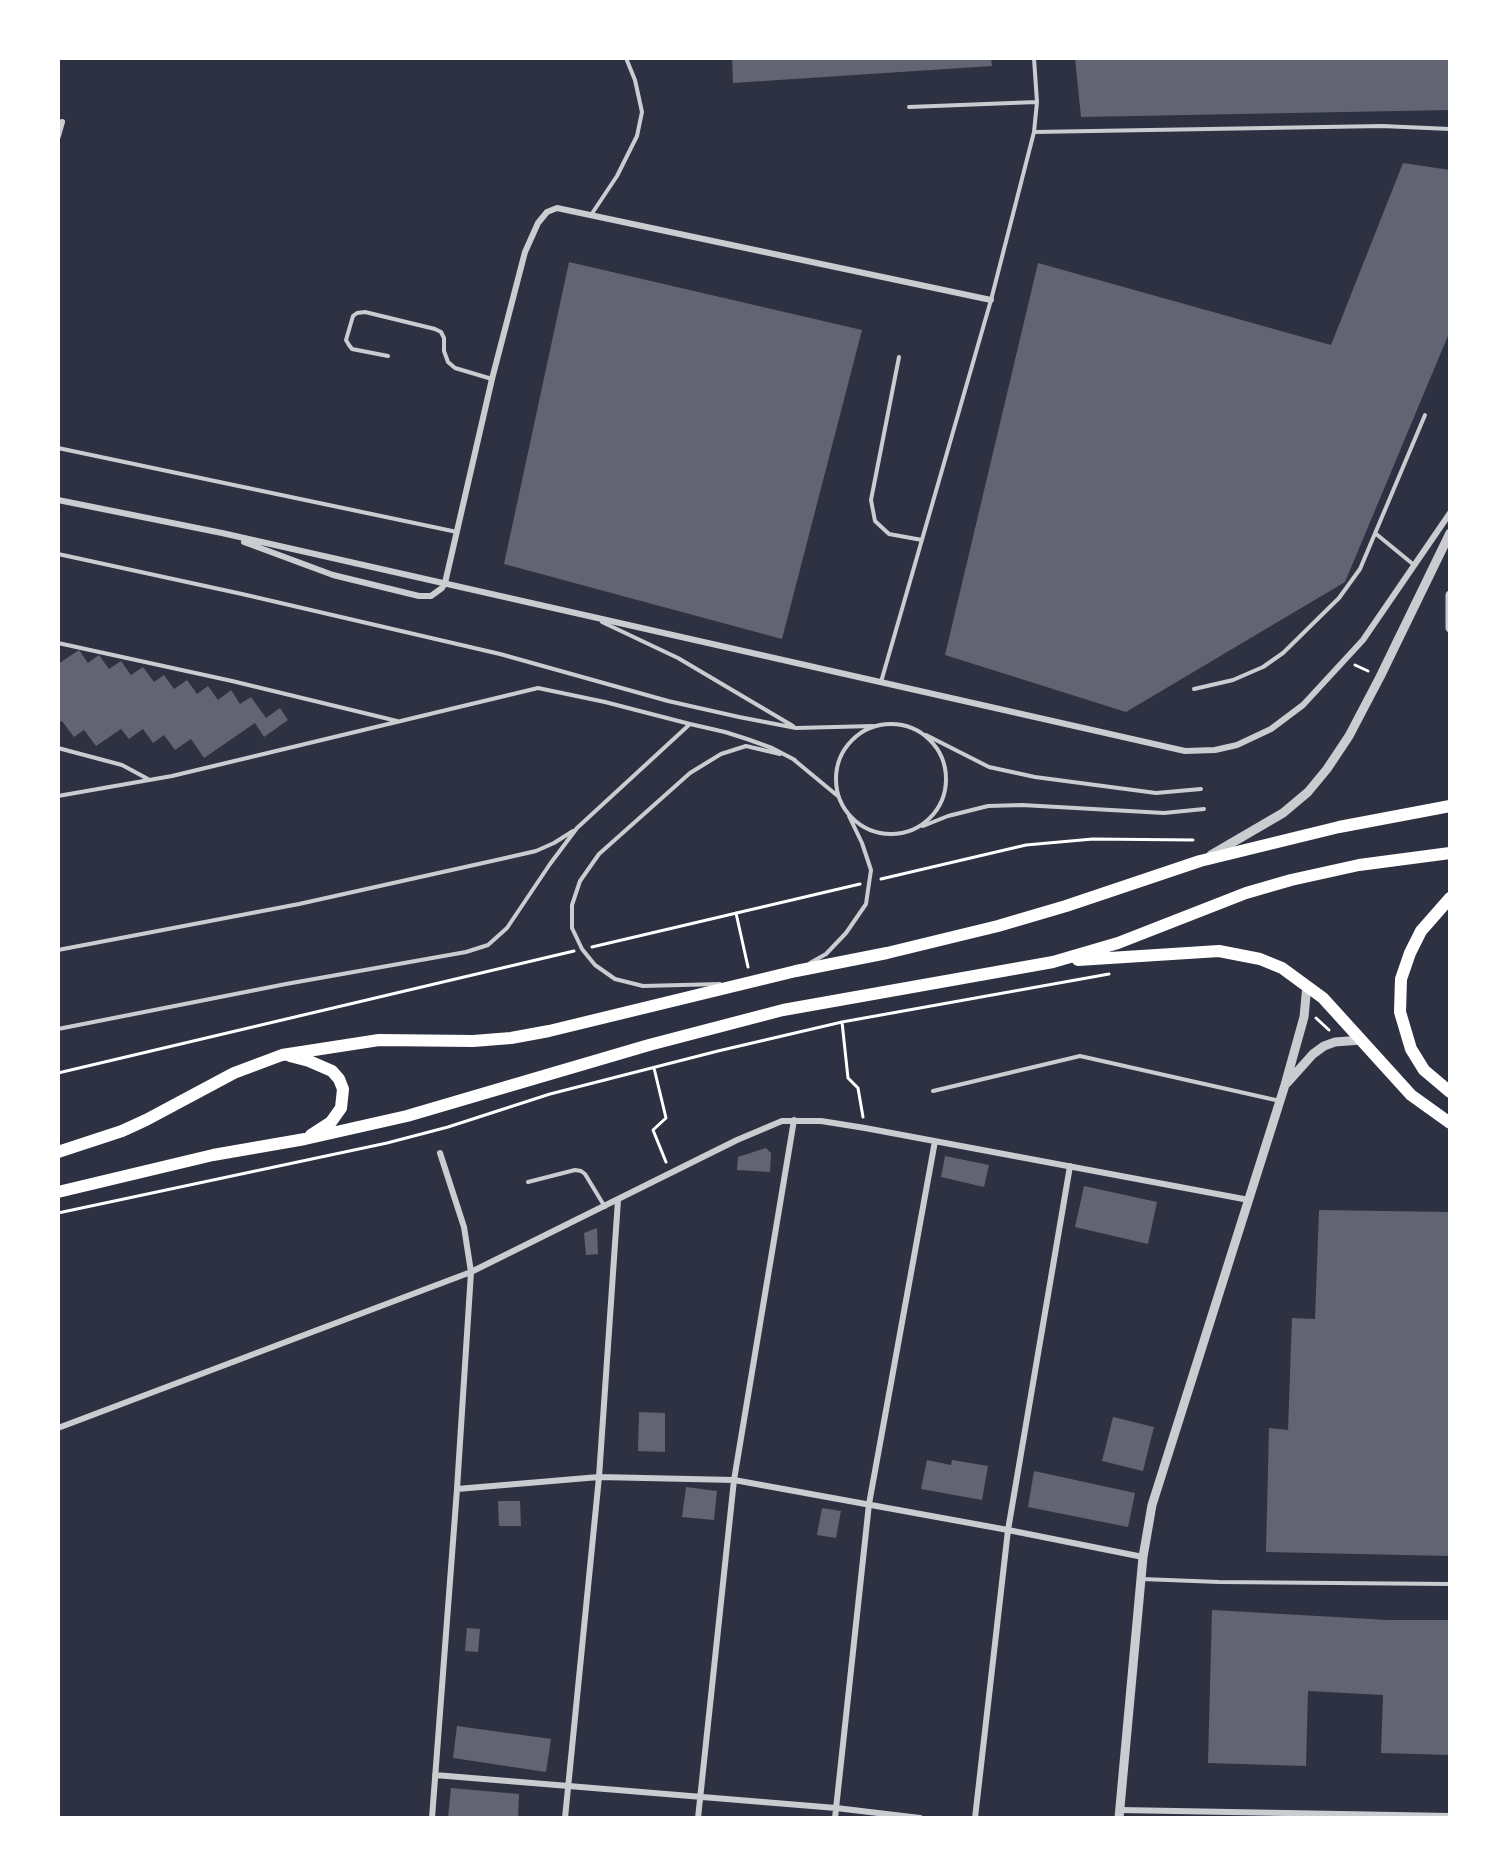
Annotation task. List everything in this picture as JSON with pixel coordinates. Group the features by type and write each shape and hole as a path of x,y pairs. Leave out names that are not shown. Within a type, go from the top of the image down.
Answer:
{"main road":[{"path":"61,1150 138,1124 234,1073 282,1055 379,1040 473,1041 510,1038 604,1019 796,971 887,953 998,926 1200,861 1339,827 1449,806"},
{"path":"58,1192 213,1155 305,1139 415,1113 627,1051 783,1010 1053,962 1118,943 1246,893 1291,880 1359,865 1449,853"},
{"path":"1449,898 1421,931 1410,953 1401,979 1400,1012 1411,1049 1424,1070 1449,1092"},
{"path":"1053,962 1219,951 1260,959 1282,968 1307,984 1323,998 1411,1095 1449,1123"},
{"path":"282,1055 324,1066 339,1079 343,1089 341,1108 331,1122 305,1139"}],"street":[{"path":"58,136 62,122"},
{"path":"222,533 333,575 419,596 431,596 437,593 445,583 492,379 525,252 538,223 547,212 563,208 991,300"},
{"path":"58,500 222,533 1185,751 1215,750 1237,745 1271,729 1303,705 1363,640 1449,513"},
{"path":"1200,861 1268,822 1308,792 1337,755 1380,677 1449,533"},
{"path":"1449,595 1449,628"},
{"path":"1307,984 1306,1008 1285,1085 1152,1505 1143,1557 1120,1814 1449,1815"},
{"path":"1285,1085 1313,1054 1324,1046 1361,1040"},
{"path":"698,1818 734,1480 794,1120"},
{"path":"58,1428 471,1272 771,1125 794,1120 821,1121 866,1128 1249,1200"},
{"path":"835,1818 868,1504 935,1141"},
{"path":"432,1818 471,1272 464,1227 440,1153"},
{"path":"975,1818 1008,1530 1070,1166"},
{"path":"565,1818 599,1477 618,1200"},
{"path":"457,1489 599,1477 734,1480 1143,1557"},
{"path":"435,1775 836,1808 920,1818"}],"lane":[{"path":"591,215 617,176 637,136 642,112 635,80 626,58"},
{"path":"881,682 991,300 1034,132 1037,102 1034,58"},
{"path":"909,107 1037,102"},
{"path":"1034,132 1382,126 1449,129"},
{"path":"388,356 352,349 346,340 353,316 365,312 435,328 444,338 444,351 448,362 455,368 492,379"},
{"path":"899,357 871,500 875,521 889,534 922,540"},
{"path":"1194,689 1233,680 1263,667 1283,653 1339,598 1360,569 1425,415"},
{"path":"58,448 457,532"},
{"path":"1375,533 1415,566"},
{"path":"58,554 489,652 668,701 796,728 873,726 890,723 907,726 989,767 1035,777 1156,793 1201,789"},
{"path":"596,618 678,658 796,728"},
{"path":"58,643 232,681 399,722"},
{"path":"58,796 150,780 538,688 725,732 772,748 795,760 838,797"},
{"path":"58,950 299,904 524,854 554,843 577,828 690,724"},
{"path":"796,971 826,954 846,933 866,904 871,870 862,843 838,797 835,780 838,763 845,747 857,735 873,726"},
{"path":"917,828 932,817 942,801 946,783 945,764 936,747 923,734"},
{"path":"748,983 643,986 615,979 594,965 582,949 572,928 572,905 580,880 599,854 690,773 721,754 746,746 769,750 795,760"},
{"path":"58,748 122,765 150,780"},
{"path":"847,813 861,826 879,833 898,834 948,816 988,806 1022,805 1164,813 1204,809"},
{"path":"58,1029 286,984 466,952 488,945 507,928 577,828"},
{"path":"933,1091 1074,1056 1087,1056 1280,1101"},
{"path":"528,1182 575,1170 581,1171 605,1207"},
{"path":"1142,1579 1449,1584"}],"path":[{"path":"1345,661 1380,677"},
{"path":"58,1073 1026,845 1093,839 1193,840"},
{"path":"736,913 748,983"},
{"path":"58,1213 397,1140 448,1127 550,1094 843,1022 1112,974"},
{"path":"1306,1008 1341,1042"},
{"path":"843,1022 848,1078 858,1088 866,1128"},
{"path":"654,1068 666,1118 653,1130 670,1173"}],"building":[{"path":"732,58 991,58 992,66 733,83"},
{"path":"1075,58 1450,58 1450,110 1081,117"},
{"path":"1403,163 1450,170 1450,331 1345,582 1126,712 945,655 1038,263 1331,345"},
{"path":"569,262 862,330 782,639 504,564"},
{"path":"79,650 88,663 99,655 109,669 121,661 131,675 143,667 154,682 164,675 174,689 187,680 197,694 208,686 218,700 231,690 240,704 251,697 266,718 280,708 288,720 264,737 255,723 204,758 191,739 175,750 164,735 153,743 143,729 129,739 121,729 96,746 84,730 74,737 62,721 58,723 58,664"},
{"path":"766,1148 771,1153 770,1172 737,1170 738,1157"},
{"path":"945,1156 989,1165 984,1187 941,1177"},
{"path":"1084,1186 1157,1202 1148,1244 1075,1227"},
{"path":"1319,1210 1450,1212 1450,1556 1266,1552 1269,1428 1288,1430 1292,1318 1315,1319"},
{"path":"597,1228 598,1254 586,1255 584,1233"},
{"path":"639,1412 665,1413 665,1452 638,1451"},
{"path":"1113,1417 1154,1427 1143,1471 1102,1461"},
{"path":"927,1460 951,1465 952,1460 988,1466 982,1500 921,1489"},
{"path":"1034,1471 1135,1493 1128,1527 1028,1507"},
{"path":"686,1487 717,1491 714,1520 682,1517"},
{"path":"498,1501 520,1501 521,1526 499,1526"},
{"path":"822,1508 841,1511 836,1538 817,1535"},
{"path":"1212,1610 1388,1620 1450,1620 1450,1755 1381,1753 1383,1695 1308,1691 1306,1766 1208,1763"},
{"path":"467,1628 480,1629 478,1652 465,1651"},
{"path":"457,1726 551,1739 546,1772 453,1758"},
{"path":"451,1788 519,1794 518,1818 448,1818"}]}
